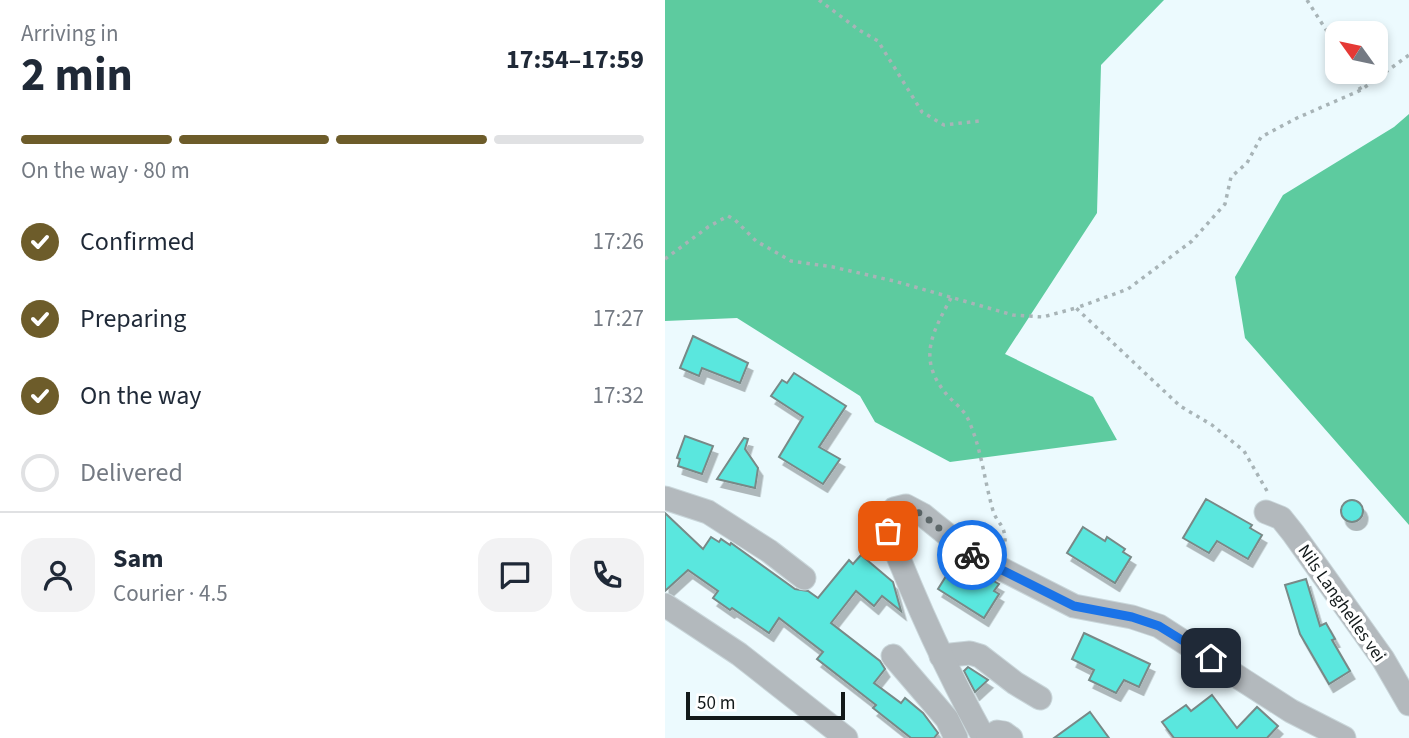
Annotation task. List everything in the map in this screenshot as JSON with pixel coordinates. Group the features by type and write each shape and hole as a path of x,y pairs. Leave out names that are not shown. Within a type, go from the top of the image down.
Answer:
{"street":[{"path":"665,498 708,512 769,551 804,578"},
{"path":"1011,738 997,732 986,738 941,656 888,531 890,514 894,509 906,506 923,515 970,553 1074,606 1132,617 1159,626 1291,710 1344,738"},
{"name":"Nils Langhelles vei","path":"1274,515 1383,659 1409,704"},
{"path":"665,605 739,654 846,738"},
{"path":"941,656 970,653 980,656 1015,683 1041,698"},
{"path":"893,656 936,705 957,738"}],"path":[{"path":"819,0 878,41 922,112 944,125 979,121"},
{"path":"1307,0 1325,28"},
{"path":"665,259 721,218 728,216 735,219 756,242 791,261 833,267 1023,316 1043,317 1076,308 1128,289 1192,241 1225,204 1231,177 1247,163 1261,137 1361,90 1409,55"},
{"path":"1358,84 1361,90"},
{"path":"951,298 932,332 928,359 942,390 967,415 978,442 993,514 1006,531 1005,573"},
{"path":"1076,308 1180,406 1212,425 1244,451 1274,515"}],"green space":[{"path":"665,0 1164,0 1101,65 1097,213 1005,354 1093,397 1117,440 950,462 875,422 860,396 737,318 665,321"},
{"path":"1409,114 1409,525 1245,338 1235,277 1283,195 1394,127"}],"building":[{"path":"693,336 748,363 740,383 702,368 699,376 680,368"},
{"path":"794,373 846,406 819,447 840,459 823,484 779,457 803,417 771,396 782,380 787,383"},
{"path":"685,436 713,446 702,474 678,466 680,459 677,458"},
{"path":"744,438 748,439 745,449 758,468 755,488 717,479"},
{"path":"1206,499 1252,525 1250,528 1262,535 1248,559 1217,541 1209,553 1183,538"},
{"path":"1348,500 1356,500 1363,507 1363,515 1356,522 1348,522 1341,515 1341,507"},
{"path":"665,513 703,549 711,537 719,542 721,539 730,545 731,543 795,589 808,591 818,598 849,560 853,564 861,555 893,582 901,611 882,596 874,606 856,591 831,623 880,661 885,669 874,683 901,703 905,698 923,713 938,733 934,738 911,738 873,708 876,705 817,659 823,652 779,618 769,633 713,598 718,591 688,570 665,591"},
{"path":"1083,527 1105,541 1107,537 1125,549 1123,552 1131,557 1115,583 1067,553"},
{"path":"953,565 977,580 981,574 999,584 994,591 999,594 984,618 938,589"},
{"path":"1306,579 1320,626 1326,623 1335,639 1332,640 1350,671 1329,684 1300,634 1285,585"},
{"path":"1084,633 1150,664 1139,687 1124,680 1116,693 1089,680 1094,670 1072,659"},
{"path":"968,667 988,680 975,692 964,671"},
{"path":"1212,695 1237,728 1257,707 1278,726 1267,738 1174,738 1162,722 1186,705 1191,711"},
{"path":"1090,712 1109,738 1054,738"}],"way so far":[{"path":"888,531 890,514 894,509 906,506 923,515 972,555"}],"route":[{"path":"972,555 1074,606 1132,617 1159,626 1211,658"}]}
